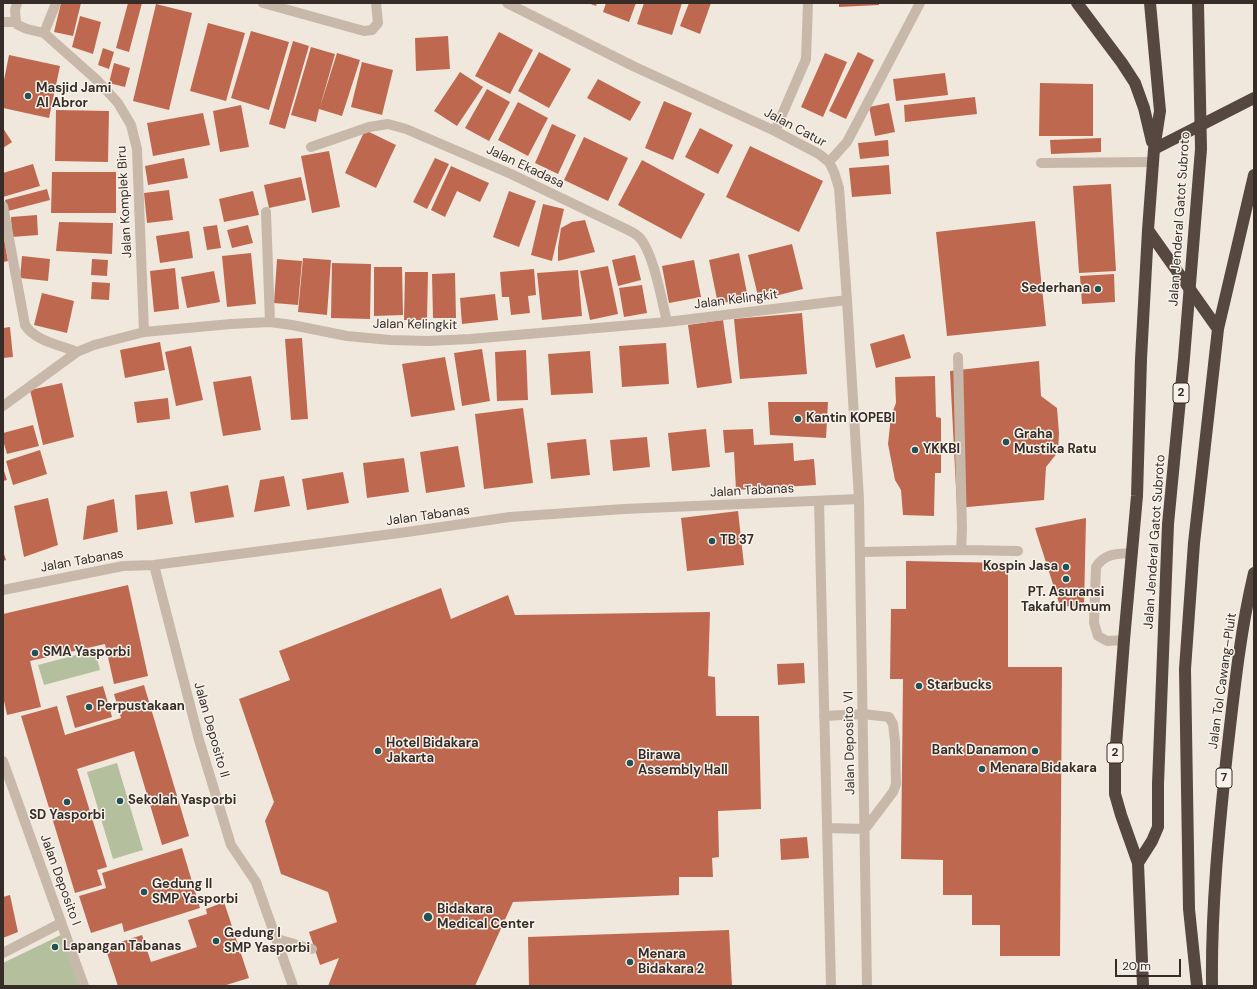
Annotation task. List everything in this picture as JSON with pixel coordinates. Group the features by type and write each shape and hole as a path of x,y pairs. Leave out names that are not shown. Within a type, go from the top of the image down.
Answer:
{"highway":[{"path":"1077,3 1122,63 1135,83 1144,108 1154,149 1254,98"},
{"name":"Jalan Jenderal Gatot Subroto","path":"1143,986 1138,863 1115,794 1115,759 1124,640 1138,496 1141,358 1148,230 1154,149 1160,111 1150,3"},
{"name":"Jalan Jenderal Gatot Subroto","path":"1138,863 1152,841 1158,827 1158,784 1168,524 1184,358 1201,149 1198,3"},
{"path":"1197,986 1189,909 1185,669 1194,543 1218,329 1254,175"},
{"path":"1148,230 1218,329"},
{"name":"Jalan Tol Cawang–Pluit","path":"1212,986 1212,945 1220,822 1236,668 1254,572"}],"street":[{"path":"3,22 16,22 15,10 17,3"},
{"path":"44,33 56,3"},
{"path":"263,3 364,31 372,30 378,23 376,3"},
{"name":"Jalan Catur","path":"507,3 635,67 775,131 819,154 829,162 839,188 859,499"},
{"path":"775,131 806,59 808,3"},
{"path":"829,162 847,142 920,3"},
{"name":"Jalan Komplek Biru","path":"16,22 18,25 27,29 44,33 98,81 118,103 130,125 137,149 144,332"},
{"name":"Jalan Ekadasa","path":"311,147 369,127 388,124 406,129 512,174 628,230 639,237 647,249 667,322"},
{"path":"1041,163 1153,162"},
{"path":"3,206 25,325 30,332 77,352"},
{"path":"266,212 270,322"},
{"name":"Jalan Kelingkit","path":"3,406 77,352 94,345 144,332 270,322 347,336 390,340 428,341 470,339 667,322 847,300"},
{"path":"958,357 962,529 961,550"},
{"name":"Jalan Tabanas","path":"3,590 123,566 154,565 510,517 624,509 859,499"},
{"name":"Jalan Deposito VI","path":"859,499 867,986"},
{"name":"Jalan Deposito VI","path":"819,501 831,986"},
{"path":"861,552 961,550 1018,551"},
{"path":"1124,640 1107,640 1098,636 1094,623 1096,568 1101,560 1113,554 1132,553"},
{"name":"Jalan Deposito II","path":"154,565 199,740 231,845 256,882 293,986"},
{"path":"824,716 863,714 889,717 893,724 895,741 896,784 893,792 865,829 827,828"},
{"name":"Jalan Deposito I","path":"3,761 8,790 61,923 84,986"},
{"path":"3,952 61,923"},
{"path":"277,939 312,949"}],"green space":[{"path":"95,650 100,670 44,685 38,665"},
{"path":"117,763 143,850 113,859 87,772"},
{"name":"Lapangan Tabanas","path":"69,931 88,986 3,986 3,963"}],"building":[{"path":"61,3 81,3 73,36 54,32"},
{"path":"128,3 142,3 129,52 116,48"},
{"path":"588,3 597,3 596,6"},
{"path":"606,3 636,3 629,22 603,12"},
{"path":"644,3 682,3 672,35 637,24"},
{"path":"689,3 711,3 700,34 680,26"},
{"path":"839,3 879,3 879,5 839,7"},
{"path":"156,4 192,13 169,110 133,101"},
{"path":"80,16 101,22 93,54 72,47"},
{"path":"208,23 245,33 226,101 190,91"},
{"path":"251,31 289,42 269,110 231,98"},
{"path":"499,32 533,50 510,94 475,76"},
{"path":"448,36 450,69 416,71 415,38"},
{"path":"293,41 309,46 285,129 269,124"},
{"path":"311,47 335,54 320,107 337,53 360,60 342,116 319,109 316,122 291,115"},
{"path":"103,48 114,52 109,69 98,65"},
{"path":"539,52 571,69 549,108 518,91"},
{"path":"858,52 874,60 846,119 829,111"},
{"path":"825,53 847,62 823,117 801,107"},
{"name":"Masjid Jami Al Abror","path":"9,55 60,66 49,118 3,108 3,85"},
{"path":"362,62 393,70 382,115 351,107"},
{"path":"114,63 130,68 125,87 109,83"},
{"path":"460,72 483,87 457,126 434,111"},
{"path":"945,73 948,95 896,101 893,79"},
{"path":"598,79 641,102 630,121 587,98"},
{"path":"1040,83 1093,84 1093,136 1039,136"},
{"path":"487,89 510,102 489,141 465,128"},
{"path":"975,97 977,114 905,122 904,105"},
{"path":"664,101 692,113 673,160 645,148"},
{"path":"518,102 548,118 528,156 498,140"},
{"path":"889,103 895,132 875,136 869,107"},
{"path":"241,105 249,147 220,152 213,111"},
{"path":"56,110 109,111 108,162 55,161"},
{"path":"203,113 210,145 153,156 147,123"},
{"path":"552,124 576,135 558,174 535,163"},
{"path":"3,128 12,142 3,148"},
{"path":"700,128 733,145 718,174 685,157"},
{"path":"365,130 396,145 376,188 345,173"},
{"path":"584,137 628,158 608,201 564,180"},
{"path":"1101,138 1101,152 1051,154 1050,140"},
{"path":"888,140 889,156 860,159 858,143"},
{"path":"750,146 823,181 799,232 726,197"},
{"path":"329,151 340,207 312,213 301,156"},
{"path":"184,158 188,178 148,185 145,166"},
{"path":"435,158 449,164 427,209 413,202"},
{"path":"642,160 705,194 681,239 618,205"},
{"path":"33,164 40,186 3,197 3,173"},
{"path":"889,165 891,194 852,197 849,168"},
{"path":"451,166 489,183 480,202 457,191 445,217 431,210"},
{"path":"52,172 116,172 116,213 51,213"},
{"path":"301,177 306,200 269,208 264,185"},
{"path":"1111,184 1116,271 1079,273 1073,186"},
{"path":"47,189 50,200 8,211 5,200"},
{"path":"169,190 173,220 147,223 144,193"},
{"path":"253,191 259,215 224,222 219,199"},
{"path":"509,191 536,201 519,247 493,237"},
{"path":"543,204 564,209 552,261 531,255"},
{"path":"37,215 38,235 12,237 11,217"},
{"path":"585,220 595,252 558,261 561,228 572,222"},
{"path":"1035,221 1046,326 947,336 936,232"},
{"path":"59,222 113,223 112,254 56,251"},
{"path":"217,225 221,248 207,250 203,227"},
{"path":"248,225 253,243 232,248 227,230"},
{"path":"189,231 193,258 160,263 156,236"},
{"path":"4,238 8,261 3,262 3,239"},
{"path":"792,244 803,289 759,300 748,255"},
{"path":"251,253 256,304 227,307 222,256"},
{"path":"739,253 748,298 718,304 709,260"},
{"path":"635,255 641,280 618,286 612,260"},
{"path":"22,256 50,259 48,281 20,278"},
{"path":"303,258 331,260 327,315 298,312"},
{"path":"92,259 108,260 107,276 91,275"},
{"path":"277,259 302,261 298,305 274,303"},
{"path":"694,260 701,297 669,303 662,266"},
{"path":"332,263 371,264 370,319 331,318"},
{"path":"608,266 618,314 590,320 580,271"},
{"path":"374,267 402,267 403,315 374,316"},
{"path":"175,268 179,309 154,312 150,271"},
{"path":"534,269 536,295 528,296 530,313 511,315 509,297 502,297 500,272"},
{"path":"578,270 582,316 542,320 537,273"},
{"path":"214,271 220,302 187,308 181,277"},
{"path":"405,272 428,272 427,320 404,320"},
{"path":"455,273 456,318 433,318 432,274"},
{"name":"Sederhana","path":"1114,274 1115,302 1082,304 1080,276"},
{"path":"92,282 110,283 109,300 91,299"},
{"path":"642,285 647,313 624,317 619,288"},
{"path":"42,293 74,301 67,333 34,325"},
{"path":"495,294 498,320 462,324 460,298"},
{"path":"802,313 807,374 740,379 734,319"},
{"path":"723,320 732,383 697,388 688,325"},
{"path":"10,327 13,357 3,358 3,328"},
{"path":"904,334 911,358 876,368 870,344"},
{"path":"302,338 308,419 291,420 285,339"},
{"path":"160,342 165,370 125,378 120,350"},
{"path":"666,343 669,384 622,387 619,346"},
{"path":"191,346 203,400 176,406 165,352"},
{"path":"482,349 490,401 462,406 454,353"},
{"path":"526,350 528,400 497,401 495,352"},
{"path":"590,351 593,393 551,395 548,354"},
{"path":"445,357 455,410 411,417 402,364"},
{"name":"Graha Mustika Ratu","path":"1039,361 1041,396 1057,408 1059,433 1058,452 1046,467 1044,500 957,508 950,371"},
{"path":"251,376 261,430 223,436 213,382"},
{"name":"YKKBI","path":"935,376 936,417 941,418 941,473 935,473 934,516 903,515 901,490 895,480 888,444 891,416 896,403 895,377"},
{"path":"62,383 74,437 43,445 30,390"},
{"path":"168,398 170,419 137,423 134,402"},
{"name":"Kantin KOPEBI","path":"768,402 828,402 826,438 770,435"},
{"path":"523,408 533,483 484,489 475,414"},
{"path":"33,425 39,446 7,454 3,440 3,433"},
{"path":"706,429 710,467 672,471 668,433"},
{"path":"753,429 754,445 793,443 794,461 814,459 816,485 736,490 734,452 725,453 723,430"},
{"path":"647,437 650,467 613,471 610,440"},
{"path":"586,439 590,475 551,479 547,443"},
{"path":"458,446 465,487 426,493 420,452"},
{"path":"40,450 47,474 13,485 6,461"},
{"path":"404,458 409,492 367,498 363,463"},
{"path":"3,468 7,480 3,481"},
{"path":"343,472 349,503 307,510 302,479"},
{"path":"284,476 290,506 254,512 260,480"},
{"path":"228,485 234,517 195,523 190,492"},
{"path":"167,491 173,524 137,530 135,495"},
{"path":"48,498 58,545 24,557 14,506"},
{"path":"114,499 118,532 83,540 87,506"},
{"name":"TB 37","path":"738,511 744,565 687,571 681,518"},
{"name":"Kospin Jasa","path":"1086,518 1084,607 1060,606 1035,528"},
{"path":"3,551 6,560 3,561"},
{"name":"Menara Bidakara","path":"906,561 1008,563 1008,667 1062,667 1060,956 1000,956 1000,925 972,925 972,895 943,895 943,860 901,859 903,679 890,679 891,609 906,609"},
{"name":"SMA Yasporbi","path":"128,585 148,676 114,684 105,644 30,661 41,707 7,715 3,696 3,614"},
{"path":"441,588 451,619 508,595 515,615 710,612 708,676 715,677 716,716 759,716 761,809 718,811 719,857 712,858 713,877 679,877 679,895 513,902 475,986 328,986 339,958 320,965 309,932 337,922 328,892 281,874 265,821 274,802 239,699 290,680 279,651"},
{"path":"804,663 805,683 778,685 777,664"},
{"name":"SD Yasporbi","path":"144,685 189,836 162,845 134,751 77,769 107,867 97,870 102,885 75,893 21,716 57,706 65,735 121,718 114,694"},
{"name":"Perpustakaan","path":"103,686 112,717 75,728 66,696"},
{"path":"807,837 809,858 781,860 780,839"},
{"name":"Gedung II SMP Yasporbi","path":"182,848 200,908 124,932 122,923 91,933 79,896 106,888 102,873"},
{"path":"10,895 18,932 3,938 3,897"},
{"name":"Gedung I SMP Yasporbi","path":"224,902 249,978 223,986 118,986 105,947 142,935 151,962 197,947 188,920 207,914 206,909"},
{"name":"Menara Bidakara 2","path":"729,930 732,986 529,986 528,937"}],"place":[{"name":"Masjid Jami Al Abror","path":"28,96"},
{"name":"Sederhana","path":"1098,289"},
{"name":"Kantin KOPEBI","path":"798,419"},
{"name":"Graha Mustika Ratu","path":"1006,442"},
{"name":"YKKBI","path":"915,450"},
{"name":"TB 37","path":"712,541"},
{"name":"Kospin Jasa","path":"1066,567"},
{"name":"PT. Asuransi Takaful Umum","path":"1066,579"},
{"name":"SMA Yasporbi","path":"35,653"},
{"name":"Starbucks","path":"919,686"},
{"name":"Perpustakaan","path":"89,707"},
{"name":"Hotel Bidakara Jakarta","path":"378,751"},
{"name":"Bank Danamon","path":"1035,751"},
{"name":"Birawa Assembly Hall","path":"630,763"},
{"name":"Menara Bidakara","path":"982,769"},
{"name":"Sekolah Yasporbi","path":"120,801"},
{"name":"SD Yasporbi","path":"67,802"},
{"name":"Gedung II SMP Yasporbi","path":"144,892"},
{"name":"Bidakara Medical Center","path":"428,917"},
{"name":"Gedung I SMP Yasporbi","path":"216,941"},
{"name":"Lapangan Tabanas","path":"55,947"},
{"name":"Menara Bidakara 2","path":"630,962"}]}
